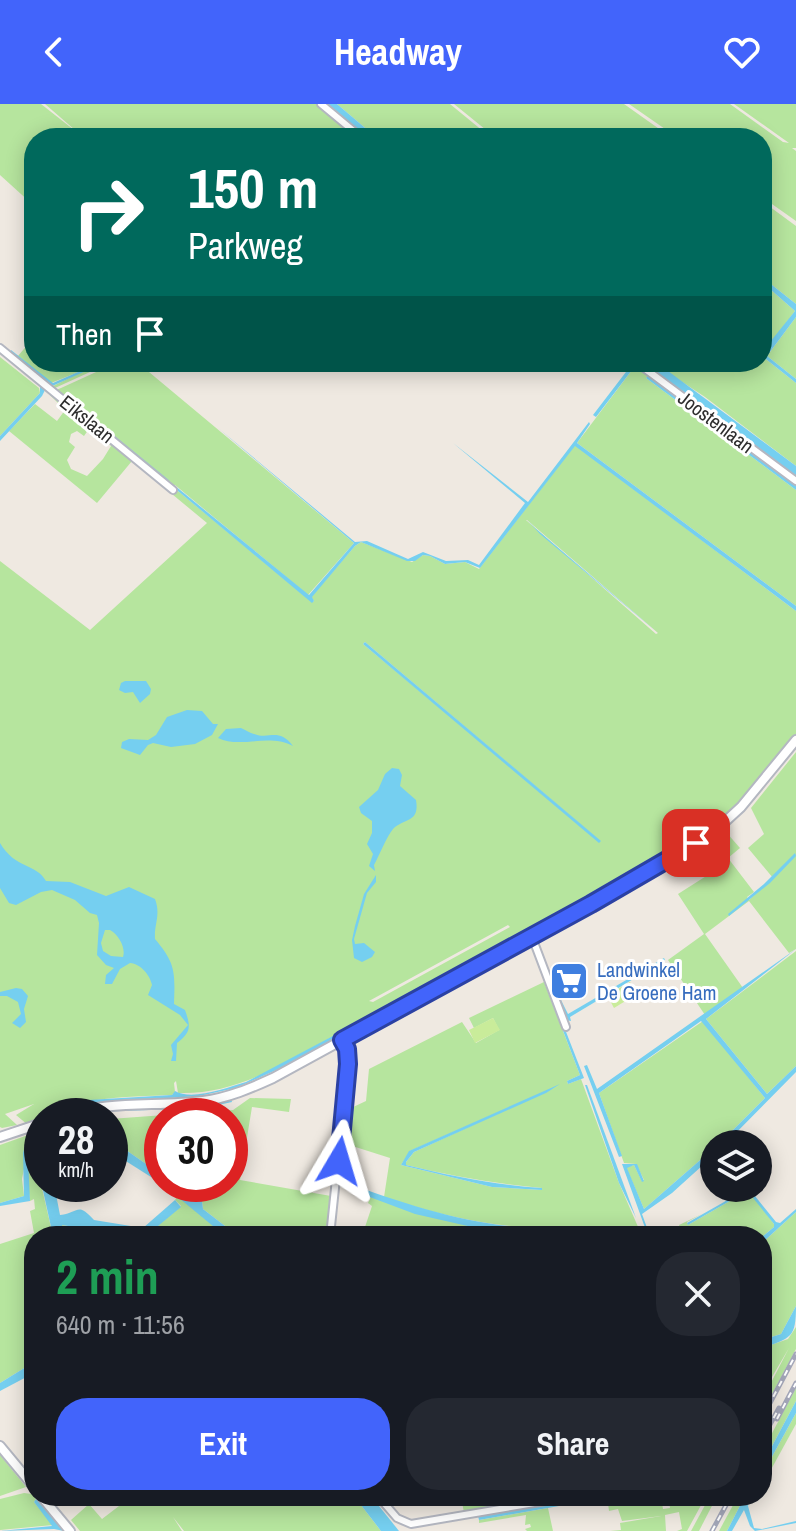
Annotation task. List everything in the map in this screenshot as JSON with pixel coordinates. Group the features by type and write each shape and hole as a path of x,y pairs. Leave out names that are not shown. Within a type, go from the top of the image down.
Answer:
{"street":[{"path":"321,104 350,128"},
{"name":"Eikslaan","path":"0,348 24,368"},
{"name":"Eikslaan","path":"29,372 173,490"},
{"name":"Joostenlaan","path":"649,372 796,481"},
{"path":"128,1104 203,1101 227,1096 273,1078 532,937 676,856 717,829 741,807 796,740"},
{"path":"532,937 566,1027"},
{"path":"331,1226 348,1064 347,1049 342,1040"},
{"path":"0,1137 24,1129"},
{"path":"0,1446 24,1475"},
{"path":"49,1506 70,1531"},
{"path":"387,1506 397,1518 411,1524 517,1506"}],"green space":[{"path":"0,104 41,104 72,128 24,128 24,197 0,175"},
{"path":"45,104 325,104 354,128 73,128"},
{"path":"337,104 450,104 479,128 365,128"},
{"path":"454,104 624,104 658,128 484,128"},
{"path":"629,104 730,104 763,128 664,128"},
{"path":"734,104 796,104 796,148 792,148 796,151 796,221 772,204 772,134 789,143 772,128"},
{"path":"772,208 796,226 796,304 772,285"},
{"path":"772,291 795,311 772,341"},
{"path":"796,317 796,379 772,360 772,349"},
{"path":"0,357 39,388 40,393 0,436"},
{"path":"772,364 796,383 796,466 667,372 772,372"},
{"path":"38,372 78,372 51,383"},
{"path":"82,372 90,372 55,388 53,386"},
{"path":"96,372 149,372 354,543 308,595 175,485 172,486 312,602 311,597 361,542 412,562 423,555 445,564 465,562 479,569 575,445 796,611 796,735 742,802 711,830 263,1074 232,1086 201,1092 178,1093 176,1081 172,1095 24,1098 24,1107 5,1114 17,1125 2,1128 0,561 90,630 207,523 132,461 97,503 9,431 35,404 57,421 65,410 46,391 59,393 56,390","holes":["91,426 111,446 87,476 71,469 67,460 75,447 69,442 71,434 77,431 84,436","527,520 658,633 656,634","365,642 600,841 363,644","508,925 510,927 373,1002 369,1001"]},
{"path":"630,372 654,372 796,477 796,486 646,378 796,490 796,606 577,443"},
{"path":"796,752 796,949 789,953 749,901 705,934 743,988 705,1015 668,960 704,934 678,894 722,866 708,847 726,832 740,848 728,858 754,892 747,897 749,900 773,878 748,848 764,834 751,808"},
{"path":"796,951 796,1066 767,1094 706,1019"},
{"path":"544,982 580,1075 567,1081 568,1084 581,1079 638,1226 498,1225 422,1209 384,1197 390,1158 346,1144 349,1109 366,1101 369,1069 462,1022 476,1043 499,1030 493,1018 474,1028 469,1018","holes":["560,1085 414,1152 406,1165 440,1173 542,1190 492,1187 401,1165 410,1151"]},
{"path":"630,982 637,994 614,1008 607,995"},
{"path":"493,1018 500,1030 475,1043 469,1030"},
{"path":"703,1021 765,1098 733,1130 700,1130 700,1160 644,1209 626,1167 634,1165 644,1180 636,1164 624,1163 599,1093"},
{"path":"248,1099 291,1099 289,1112 252,1107 248,1131"},
{"path":"24,1110 24,1122 16,1115"},
{"path":"144,1117 144,1163 128,1151 128,1118"},
{"path":"24,1136 24,1196 0,1203 0,1145"},
{"path":"248,1181 331,1196 328,1226 225,1226 203,1209 202,1202 248,1202"},
{"path":"371,1196 469,1226 365,1226 372,1206 368,1203"},
{"path":"34,1202 45,1202 51,1226 33,1226 30,1211 35,1209"},
{"path":"177,1202 186,1202 214,1226 158,1226 181,1206"},
{"path":"728,1202 758,1202 774,1227 679,1226 702,1214 687,1222 688,1225"},
{"path":"796,1212 796,1306 781,1334 772,1337 772,1234"},
{"path":"24,1236 24,1368 0,1383 0,1244"},
{"path":"796,1327 796,1349 772,1394 772,1381 789,1348 772,1377 772,1345 788,1339"},
{"path":"796,1388 796,1401 772,1446 772,1433"},
{"path":"796,1413 796,1424 772,1468 772,1457"},
{"path":"0,1455 24,1488 0,1496"},
{"path":"24,1493 24,1506 37,1506 53,1525 0,1530 0,1499"},
{"path":"87,1506 91,1506 102,1519 119,1506 362,1506 381,1531 184,1531 173,1517 182,1531 80,1531 71,1520"},
{"path":"463,1506 502,1506 464,1513"},
{"path":"608,1506 663,1506 663,1509 670,1506 701,1506 687,1531 677,1531 682,1529 679,1512 665,1515 666,1531 610,1531 621,1530 620,1523 661,1516 622,1521 618,1509 609,1511"},
{"path":"705,1506 712,1506 699,1531 691,1531"},
{"path":"733,1506 740,1506 727,1531 719,1531"},
{"path":"548,1508 553,1531 527,1531 525,1529 531,1527 530,1524 525,1525 526,1515 479,1523 479,1520"}],"water":[{"path":"325,104 337,104 365,128 354,128"},
{"path":"772,285 796,304 796,317 772,349 772,340 795,311 772,291"},
{"path":"11,350 24,360 24,365 11,354"},
{"path":"772,360 796,379 796,383 772,364"},
{"path":"32,372 39,372 53,383 84,372 50,387"},
{"path":"626,372 630,372 596,417 593,415"},
{"path":"654,372 669,372 796,466 796,477"},
{"path":"648,376 796,486 796,490 646,378"},
{"path":"40,386 46,388 42,396 0,441 0,436 40,393"},
{"path":"63,394 170,481 162,477"},
{"path":"589,422 577,443 796,606 796,611 575,446 480,568 465,562 445,564 423,555 415,561 407,561 361,542 312,597 312,603 172,486 309,595 354,543 218,428 355,542 367,541 408,559 423,552 446,561 468,560 479,565 525,503 453,443 528,502"},
{"path":"527,520 535,528 658,633 540,534"},
{"path":"365,642 601,841 599,843 363,644"},
{"path":"125,681 146,681 151,689 150,694 140,703 133,692 119,690"},
{"path":"187,710 202,711 213,724 218,724 212,735 195,744 171,747 153,743 140,755 121,748 122,742 129,739 148,740 156,735 167,717"},
{"path":"241,728 252,734 283,737 293,746 284,742 235,742 218,738 226,729"},
{"path":"392,768 399,769 402,775 400,786 416,800 417,807 410,819 391,832 374,865 375,871 369,866 373,854 367,844 372,833 372,821 361,813 359,807 378,790 385,774"},
{"path":"0,843 12,857 37,871 46,881 70,882 106,896 129,887 155,899 155,939 173,969 174,1004 185,1010 188,1025 180,1015 148,995 151,981 138,965 130,963 120,969 112,984 105,984 106,975 114,968 106,965 97,955 97,915 75,900 52,890 16,905 9,903 0,888","holes":["105,930 110,930 121,942 123,957 111,956 103,951 101,943"]},
{"path":"795,853 796,856 770,883 729,916 728,914"},
{"path":"376,875 376,882 367,893 354,939 355,944 364,943 375,952 362,962 354,958 352,940 364,894"},
{"path":"533,930 283,1067 236,1088 199,1096 128,1101 128,1098 122,1098 172,1095 175,1091 200,1094 246,1082"},
{"path":"796,949 706,1019 767,1094 796,1066 796,1072 739,1130 733,1130 765,1098 701,1021 599,1093 622,1156 619,1157 584,1066 587,1065 597,1089"},
{"path":"664,958 570,1017 571,1021 566,1020 560,998 568,1014"},
{"path":"22,989 28,996 24,1009 26,1022 20,1028 12,1023 21,1014 18,1002 0,996 0,992"},
{"path":"554,1001 584,1078 568,1084 567,1081 580,1075"},
{"path":"188,1025 185,1036 177,1043 176,1061 171,1061 171,1045"},
{"path":"560,1084 414,1152 406,1162 406,1165 457,1176 542,1190 492,1187 401,1165 409,1151"},
{"path":"587,1085 636,1218 619,1183"},
{"path":"144,1106 144,1110 128,1111 128,1107"},
{"path":"128,1151 144,1163 144,1173 128,1162"},
{"path":"700,1160 700,1168 642,1214 646,1226 622,1164 637,1164 644,1181 634,1165 627,1168 644,1209"},
{"path":"344,1169 344,1182 463,1219 512,1226 468,1226 415,1214 343,1187"},
{"path":"24,1196 24,1202 0,1206 0,1203"},
{"path":"46,1202 57,1202 60,1215 81,1210 94,1220 131,1226 62,1225 51,1226"},
{"path":"173,1202 181,1207 158,1226 145,1226"},
{"path":"184,1202 202,1202 203,1209 225,1226 213,1226"},
{"path":"724,1202 728,1202 688,1225"},
{"path":"756,1202 780,1223 796,1209 772,1234 774,1224"},
{"path":"796,1306 793,1331 786,1339 772,1345 772,1337 781,1334"},
{"path":"24,1368 24,1378 0,1391 0,1383"},
{"path":"796,1401 796,1413 772,1457 772,1446"},
{"path":"37,1506 42,1506 64,1531 0,1531 52,1526"},
{"path":"362,1506 379,1506 399,1531 381,1531"},
{"path":"533,1506 559,1506 479,1520 478,1516"},
{"path":"740,1506 748,1506 754,1528 796,1521 755,1531 744,1510 732,1531 727,1531"}],"railway":[{"path":"772,1399 796,1354"},
{"path":"777,1419 796,1383"},
{"path":"772,1421 779,1408"},
{"path":"712,1531 726,1506"}],"place":[{"name":"Landwinkel De Groene Ham","path":"569,981"}],"route":[{"path":"339,1161 348,1064 347,1049 342,1040 497,957 696,843"}]}
